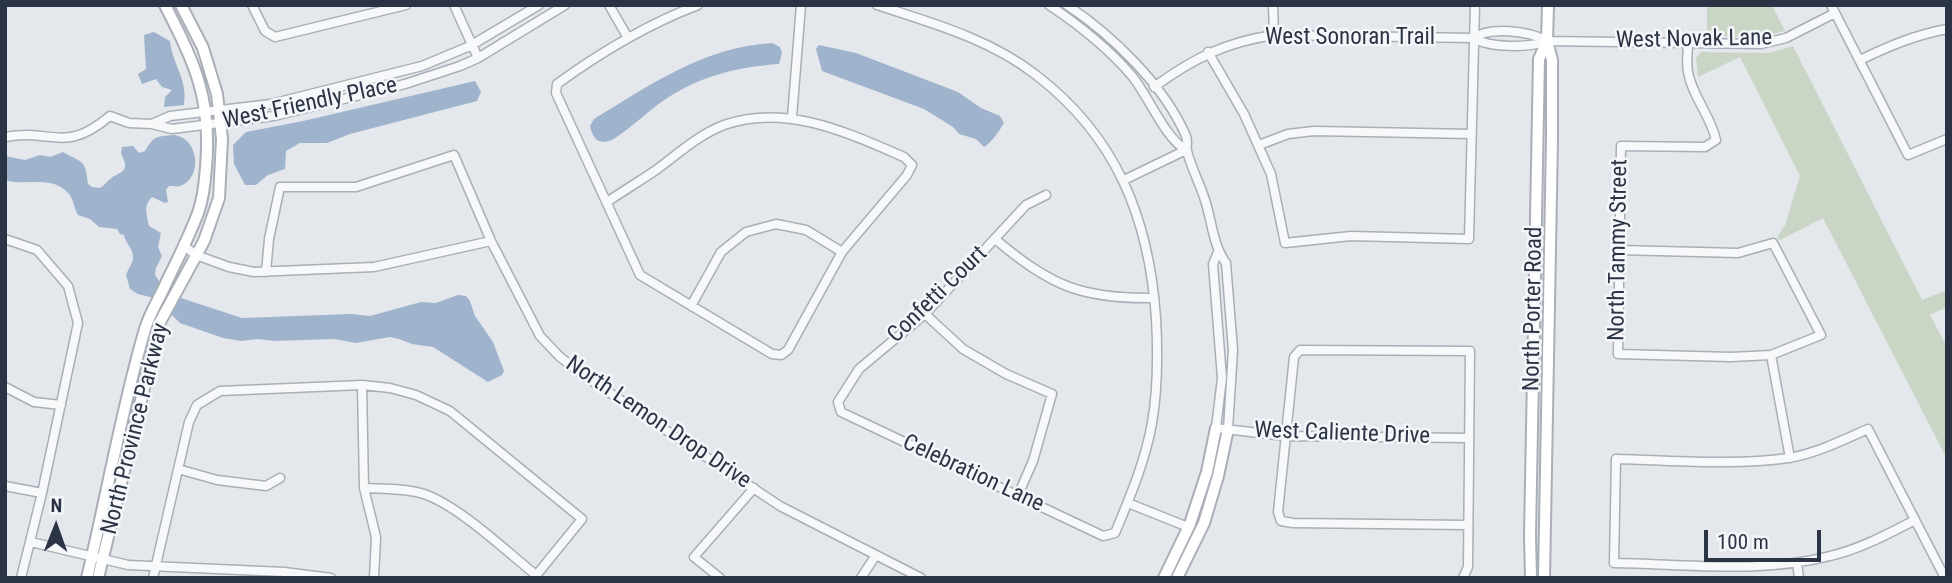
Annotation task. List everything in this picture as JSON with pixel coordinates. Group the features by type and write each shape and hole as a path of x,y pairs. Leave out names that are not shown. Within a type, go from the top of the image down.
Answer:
{"street":[{"name":"North Province Parkway","path":"87,578 97,558 160,322 205,183 208,125 206,113 195,66 165,5"},
{"name":"North Province Parkway","path":"98,578 97,558 127,396 151,311 196,255 204,241 219,198 222,123 220,111 209,64 181,5"},
{"path":"252,5 265,30 271,36 279,37 378,9 406,5"},
{"path":"454,5 470,46 478,58"},
{"name":"West Friendly Place","path":"152,124 170,116 271,104 438,61 470,46 539,5"},
{"name":"West Friendly Place","path":"152,124 172,129 274,116 405,84 478,58 565,5"},
{"path":"609,5 628,37"},
{"path":"607,202 655,171 688,145 723,126 756,118 792,117 862,139 904,157 912,165 907,175 842,252 788,350 781,355 772,354 640,275 556,93 557,83 628,37 698,5"},
{"path":"792,117 801,5"},
{"path":"877,5 952,30 1001,52 1036,74 1075,108 1107,149 1124,180 1139,217 1146,244 1158,348 1157,390 1143,462 1128,503 1188,527"},
{"path":"1067,5 1118,46 1154,87 1187,139 1186,150 1206,201 1218,252 1226,263 1233,350 1218,476 1204,523 1177,578"},
{"path":"1273,5 1274,35"},
{"path":"1208,52 1230,86 1271,174 1286,243 1351,236 1469,239 1475,5"},
{"name":"North Porter Road","path":"1544,578 1552,139 1552,60 1547,41 1548,5"},
{"path":"1056,7 1121,64 1145,94 1175,144 1186,150"},
{"path":"1833,9 1908,155 1947,139"},
{"name":"West Novak Lane","path":"1547,41 1761,44 1786,38 1833,9"},
{"path":"1860,60 1900,41 1947,29"},
{"name":"West Sonoran Trail","path":"1474,38 1481,33 1500,33 1506,30 1535,34 1547,41"},
{"name":"West Sonoran Trail","path":"1154,87 1184,65 1208,52 1243,40 1274,35 1474,38 1481,43 1535,46 1547,41"},
{"name":"North Porter Road","path":"1531,578 1539,59 1547,41"},
{"name":"North Tammy Street","path":"1688,43 1688,72 1714,126 1716,140 1705,147 1621,146 1618,354 1731,357 1771,355"},
{"path":"5,136 29,134 61,139 74,138 85,134 110,116 129,123 152,124"},
{"path":"1259,145 1289,134 1314,131 1471,134"},
{"path":"1124,180 1186,150"},
{"name":"North Lemon Drop Drive","path":"266,272 269,239 280,187 356,187 454,155 491,241 540,336 560,357 780,506 921,578"},
{"name":"Confetti Court","path":"838,402 859,369 925,314 1026,205 1046,195"},
{"path":"691,306 721,252 746,232 776,224 806,230 842,252"},
{"path":"5,239 37,250 68,286 78,323 21,578"},
{"path":"995,239 1029,268 1081,292 1115,299 1154,299"},
{"path":"183,245 196,255 229,267 266,272 374,267 491,241"},
{"path":"1619,250 1738,253 1773,243 1821,335 1771,355 1790,458"},
{"path":"1164,578 1188,527 1222,428 1222,378 1213,264 1218,252"},
{"path":"925,314 963,349 1006,374 1052,394 1033,461 1018,495"},
{"path":"1463,578 1468,567 1470,351 1300,350 1294,357 1278,512 1280,521 1467,525"},
{"path":"362,385 364,488 376,537 374,578"},
{"path":"153,578 188,422 197,405 220,391 362,385 390,388 416,395 450,411 582,519 535,576 449,505 424,494 404,490 364,488"},
{"path":"5,387 34,401 61,405"},
{"name":"Celebration Lane","path":"838,402 842,412 1103,536 1115,533 1128,503"},
{"name":"West Caliente Drive","path":"1222,428 1285,436 1469,438"},
{"path":"1915,520 1871,542 1832,556 1797,563 1752,566 1614,563 1616,459 1757,461 1790,458 1868,429 1915,520 1943,578"},
{"path":"178,469 217,480 266,486 280,478"},
{"path":"5,486 42,493"},
{"path":"720,578 694,557 754,488"},
{"path":"31,542 128,565 284,572 331,578"},
{"path":"861,578 876,555"},
{"path":"1797,563 1799,578"}],"green space":[{"path":"1707,5 1772,5 1785,31 1756,38 1707,35"},
{"path":"1793,46 1922,300 1947,290 1947,307 1930,315 1947,347 1947,459 1823,218 1780,240 1777,238 1785,225 1800,176 1740,57 1698,77 1696,58 1701,52 1768,53"}],"water":[{"path":"154,32 170,41 184,88 184,105 164,107 165,97 172,90 162,87 156,79 142,84 138,74 146,69 144,35"},
{"path":"772,43 780,47 782,53 779,64 736,70 695,83 669,97 612,140 600,141 593,134 590,126 594,119 678,70 723,52"},
{"path":"819,45 856,53 958,92 981,108 1000,116 1004,123 984,147 976,139 959,134 953,127 924,109 822,71 816,49"},
{"path":"475,81 481,92 477,101 350,134 327,143 300,143 286,151 285,169 268,175 256,185 245,185 234,164 233,145 246,132"},
{"path":"175,135 189,144 193,151 195,167 187,182 180,186 169,186 166,190 168,202 152,197 147,207 149,226 161,233 158,247 162,256 155,275 163,286 181,298 242,318 351,314 370,316 421,302 436,303 458,295 466,296 475,316 493,342 504,371 502,375 488,382 433,347 390,337 356,343 334,339 241,341 223,338 180,323 154,298 130,289 126,275 133,255 124,235 117,229 99,227 90,219 78,215 69,194 55,184 5,180 5,156 25,160 40,155 50,157 63,152 82,163 88,184 100,188 124,170 122,147 133,146 139,153 145,151 156,138"}]}
